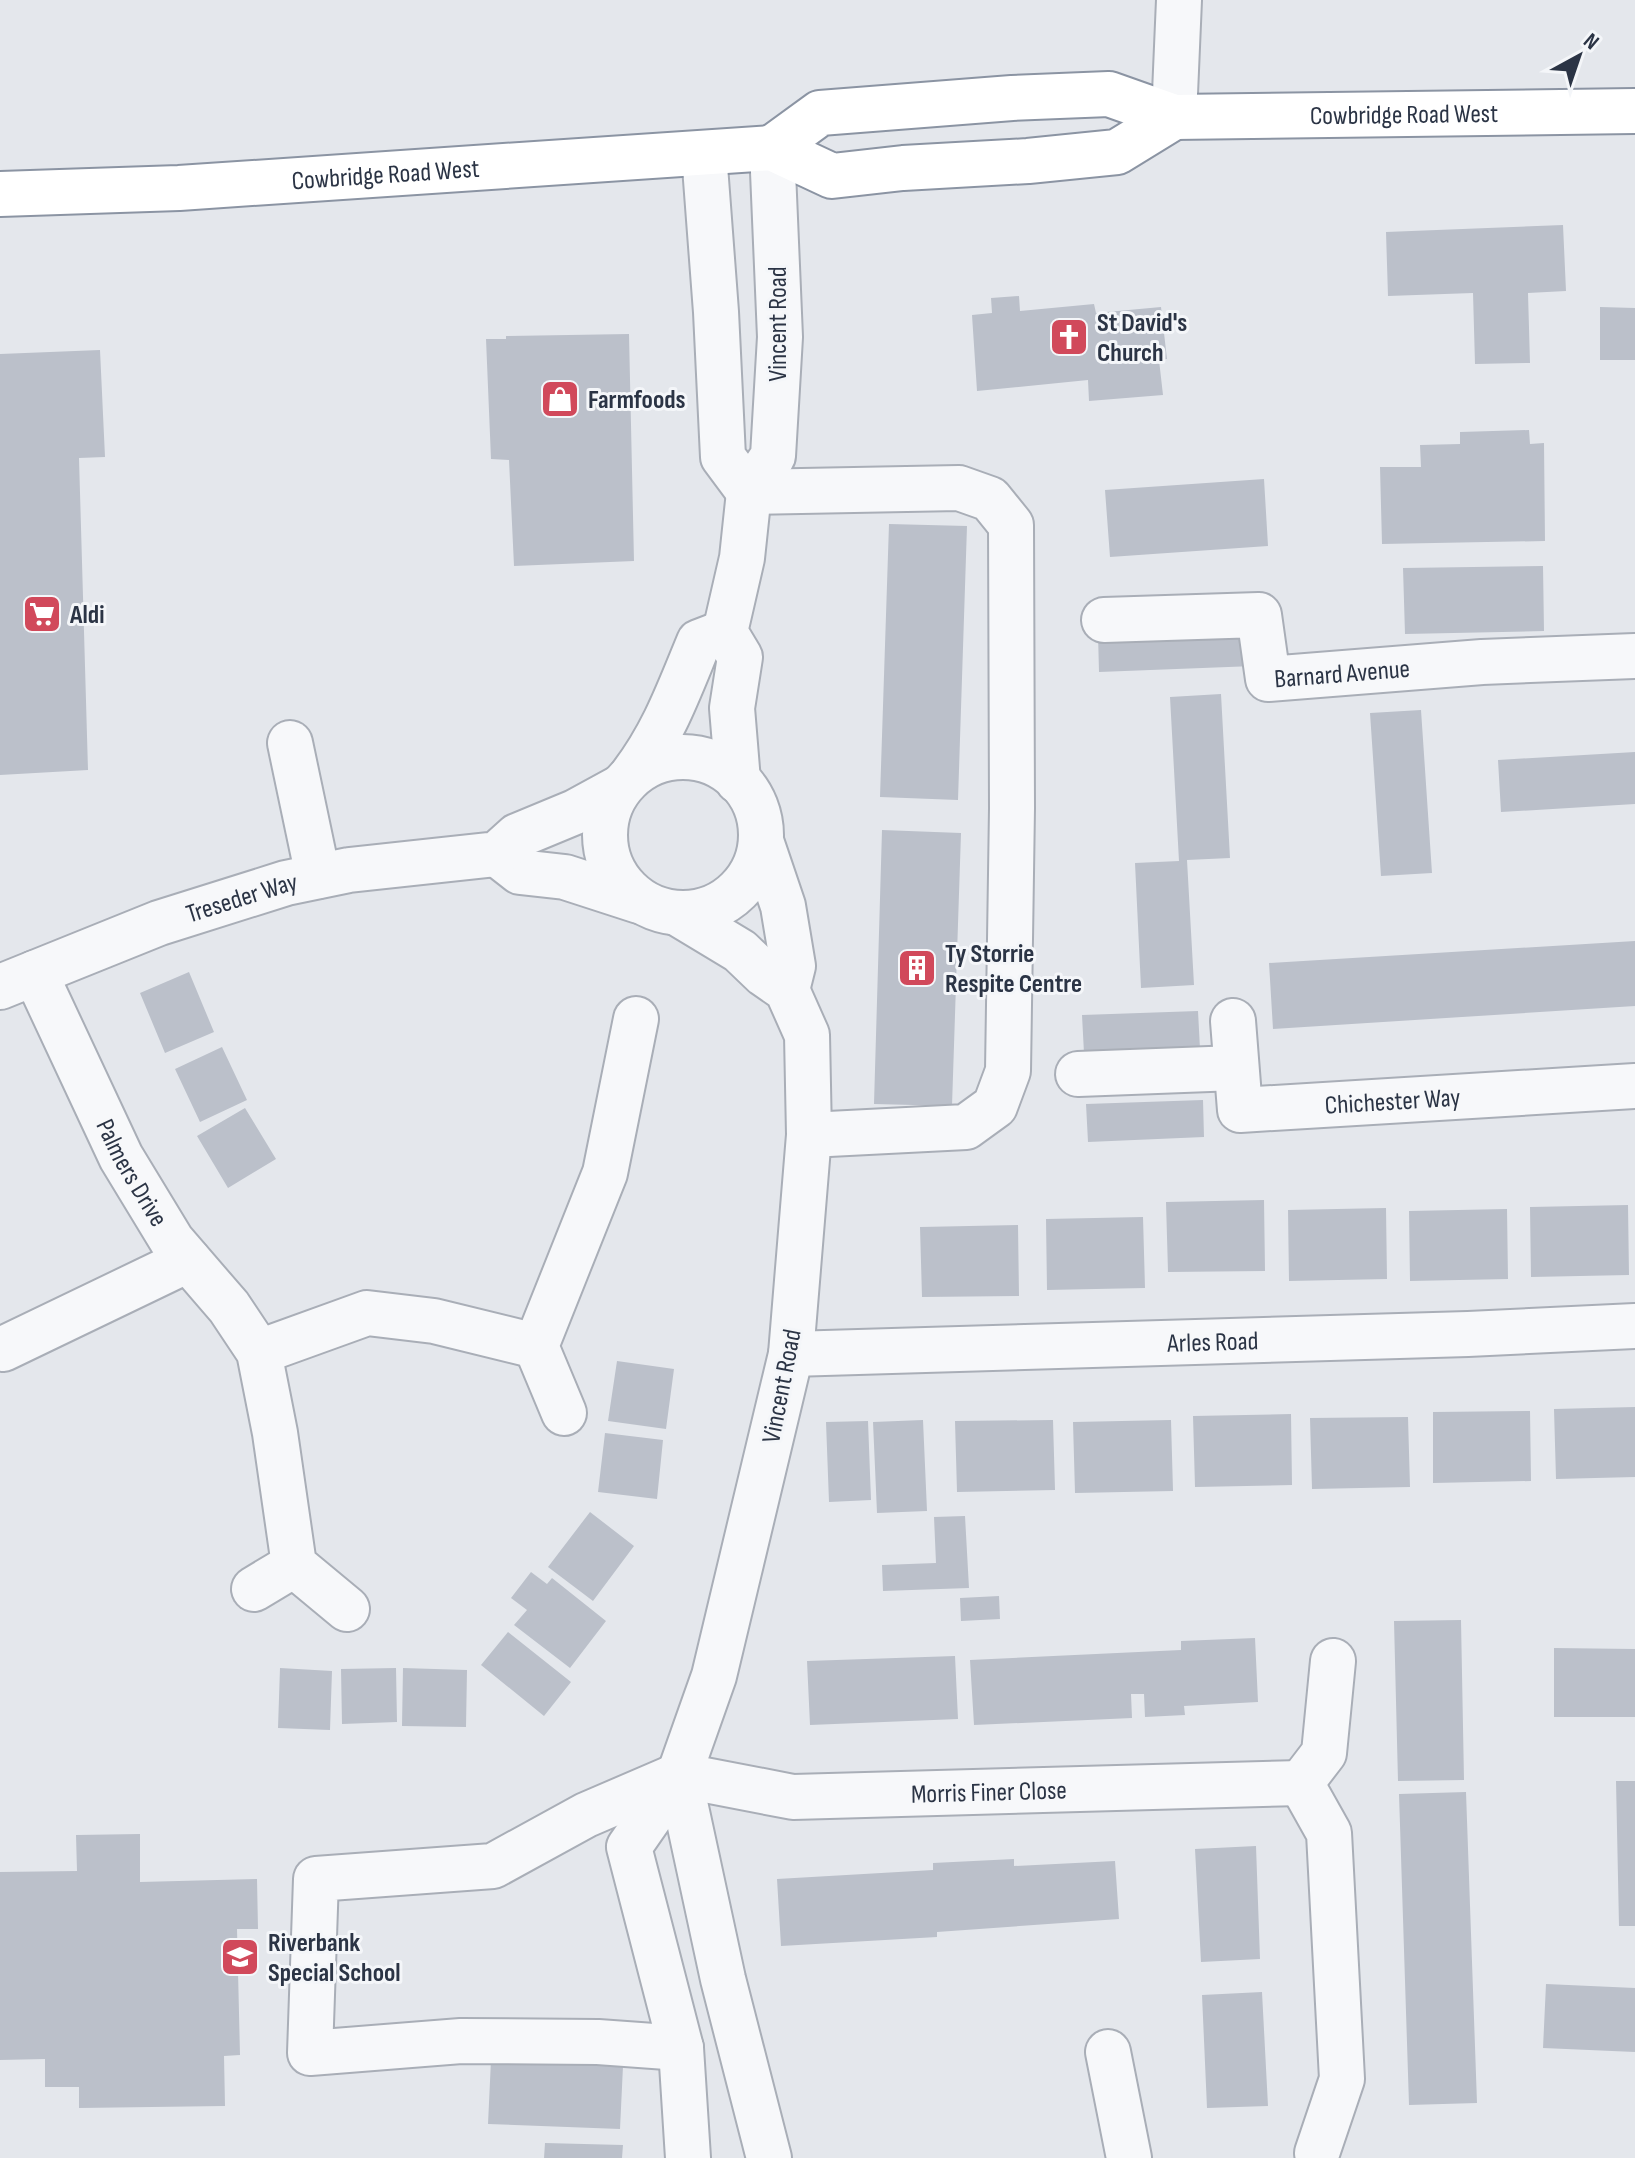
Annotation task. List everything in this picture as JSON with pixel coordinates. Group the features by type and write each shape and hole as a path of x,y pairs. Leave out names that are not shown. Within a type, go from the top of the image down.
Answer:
{"highway":[{"name":"Cowbridge Road West","path":"772,148 820,113 1026,97 1109,94 1174,117 1635,111"},
{"name":"Cowbridge Road West","path":"0,194 179,188 772,148 832,176 1117,152 1174,117"}],"street":[{"path":"1174,117 1179,0"},
{"name":"Vincent Road","path":"738,781 732,708 740,657 725,632 742,558 749,492 773,456 780,337 772,148"},
{"path":"704,153 723,457 749,492 959,488 990,499 1011,525 1012,808 1008,1071 995,1106 966,1127 809,1135"},
{"name":"Barnard Avenue","path":"1104,620 1259,615 1268,679 1482,662 1635,656"},
{"name":"Vincent Road","path":"688,2158 681,2048 629,1847 679,1775 714,1676 791,1354 809,1135 807,1035 787,990 740,951 658,907 621,883 609,861 604,836 607,811 665,726 699,642 725,632"},
{"path":"290,743 318,876"},
{"name":"Vincent Road","path":"625,782 650,763 671,757 693,757 715,763 734,775 746,788 755,805 761,841 783,906 793,966 787,990"},
{"name":"Treseder Way","path":"17,980 159,923 235,898 318,876 377,866 497,854 517,836 575,812 625,782"},
{"path":"497,854 520,872 565,877 658,907 701,911 724,902 742,886 755,865 761,841"},
{"name":"Palmers Drive","path":"17,980 172,1241 229,1307 259,1352 275,1433 294,1565"},
{"path":"564,1413 536,1346 605,1173 636,1019"},
{"name":"Chichester Way","path":"1233,1021 1240,1110 1635,1086"},
{"path":"1078,1074 1236,1068"},
{"path":"3,1349 188,1260"},
{"path":"259,1352 367,1313 434,1321 536,1346"},
{"name":"Arles Road","path":"791,1354 1468,1334 1635,1326"},
{"path":"254,1589 294,1565 347,1609"},
{"path":"1310,2156 1342,2079 1329,1833 1301,1783 1324,1753 1333,1661"},
{"path":"681,2048 598,2042 461,2041 310,2053 316,1879 493,1866 586,1815 679,1775 723,1979 769,2158"},
{"name":"Morris Finer Close","path":"679,1775 793,1797 1301,1783"},
{"path":"1108,2052 1129,2158"}],"building":[{"path":"1563,225 1566,291 1528,293 1530,363 1475,364 1473,293 1388,296 1386,232"},
{"name":"St David's Church","path":"1019,296 1020,311 1094,304 1096,313 1161,307 1167,359 1159,360 1163,395 1089,401 1088,380 977,391 972,315 992,313 991,298"},
{"path":"1600,307 1635,308 1635,360 1600,360"},
{"name":"Farmfoods","path":"629,334 634,561 514,566 509,460 491,459 486,339"},
{"name":"Aldi","path":"100,350 105,457 79,458 88,770 0,775 0,354"},
{"path":"1529,430 1530,444 1544,443 1545,541 1382,544 1380,467 1421,467 1420,445 1460,444 1460,432"},
{"path":"1264,479 1268,546 1110,557 1105,490"},
{"path":"889,524 967,526 958,800 880,797"},
{"path":"1543,566 1544,631 1405,634 1403,568"},
{"path":"1253,628 1254,666 1099,672 1098,634"},
{"path":"1221,694 1230,858 1187,860 1194,985 1141,988 1135,863 1179,861 1170,697"},
{"path":"1421,710 1432,873 1381,876 1370,713"},
{"path":"1635,752 1635,804 1501,812 1498,760"},
{"name":"Ty Storrie Respite Centre","path":"882,830 961,833 952,1106 874,1104"},
{"path":"1635,941 1635,1006 1273,1029 1269,963"},
{"path":"189,972 214,1032 165,1053 140,993"},
{"path":"1198,1011 1200,1049 1084,1053 1082,1015"},
{"path":"222,1047 247,1100 200,1122 175,1069"},
{"path":"1203,1100 1204,1137 1088,1142 1086,1104"},
{"path":"245,1108 276,1159 228,1188 197,1136"},
{"path":"1264,1200 1265,1271 1168,1272 1166,1202"},
{"path":"1628,1205 1629,1275 1531,1277 1530,1207"},
{"path":"1386,1208 1387,1279 1289,1281 1288,1210"},
{"path":"1507,1209 1508,1279 1410,1281 1409,1211"},
{"path":"1143,1217 1145,1288 1047,1290 1046,1219"},
{"path":"1018,1225 1019,1296 922,1297 920,1227"},
{"path":"617,1361 674,1369 666,1429 608,1421"},
{"path":"1635,1407 1635,1477 1556,1479 1554,1409"},
{"path":"1530,1411 1531,1481 1433,1483 1433,1412"},
{"path":"1291,1414 1292,1485 1195,1487 1193,1416"},
{"path":"1408,1417 1410,1487 1312,1489 1310,1418"},
{"path":"923,1420 927,1511 877,1513 873,1422"},
{"path":"1053,1420 1055,1490 957,1492 955,1421"},
{"path":"1171,1420 1173,1491 1075,1493 1073,1422"},
{"path":"868,1421 871,1500 829,1502 826,1422"},
{"path":"605,1433 663,1440 657,1499 598,1492"},
{"path":"590,1512 634,1546 593,1601 548,1567"},
{"path":"965,1516 969,1588 883,1591 882,1565 936,1563 934,1517"},
{"path":"531,1572 547,1584 552,1578 606,1621 570,1668 514,1625 527,1610 511,1598"},
{"path":"999,1596 1000,1619 961,1621 960,1598"},
{"path":"1461,1620 1464,1780 1398,1781 1394,1621"},
{"path":"508,1632 571,1682 544,1716 481,1665"},
{"path":"1255,1638 1258,1702 1184,1706 1185,1715 1145,1717 1144,1694 1131,1694 1132,1718 974,1725 970,1660 1181,1650 1181,1641"},
{"path":"1554,1648 1635,1649 1635,1717 1554,1717"},
{"path":"955,1656 958,1719 810,1725 807,1661"},
{"path":"280,1668 332,1671 330,1730 278,1728"},
{"path":"396,1668 397,1722 342,1724 341,1669"},
{"path":"403,1668 467,1670 466,1727 402,1726"},
{"path":"1616,1781 1635,1781 1635,1926 1619,1926"},
{"path":"1466,1792 1477,2103 1409,2105 1399,1794"},
{"path":"140,1834 140,1882 257,1879 258,1929 237,1929 240,2055 224,2056 225,2106 79,2108 79,2087 45,2087 45,2059 0,2060 0,1872 77,1871 76,1835"},
{"path":"1256,1846 1260,1959 1201,1962 1195,1849"},
{"path":"1014,1859 1014,1866 1115,1861 1119,1919 937,1932 937,1937 781,1946 777,1879 933,1870 933,1863"},
{"path":"1546,1984 1635,1988 1635,2052 1543,2048"},
{"path":"1262,1992 1268,2106 1207,2108 1202,1995"},
{"path":"491,2060 623,2066 620,2129 488,2124"},
{"path":"545,2143 623,2145 622,2158 544,2158"}],"place":[{"name":"St David's Church","path":"1069,337"},
{"name":"Farmfoods","path":"560,399"},
{"name":"Aldi","path":"42,614"},
{"name":"Ty Storrie Respite Centre","path":"917,968"},
{"name":"Riverbank Special School","path":"240,1957"}]}
